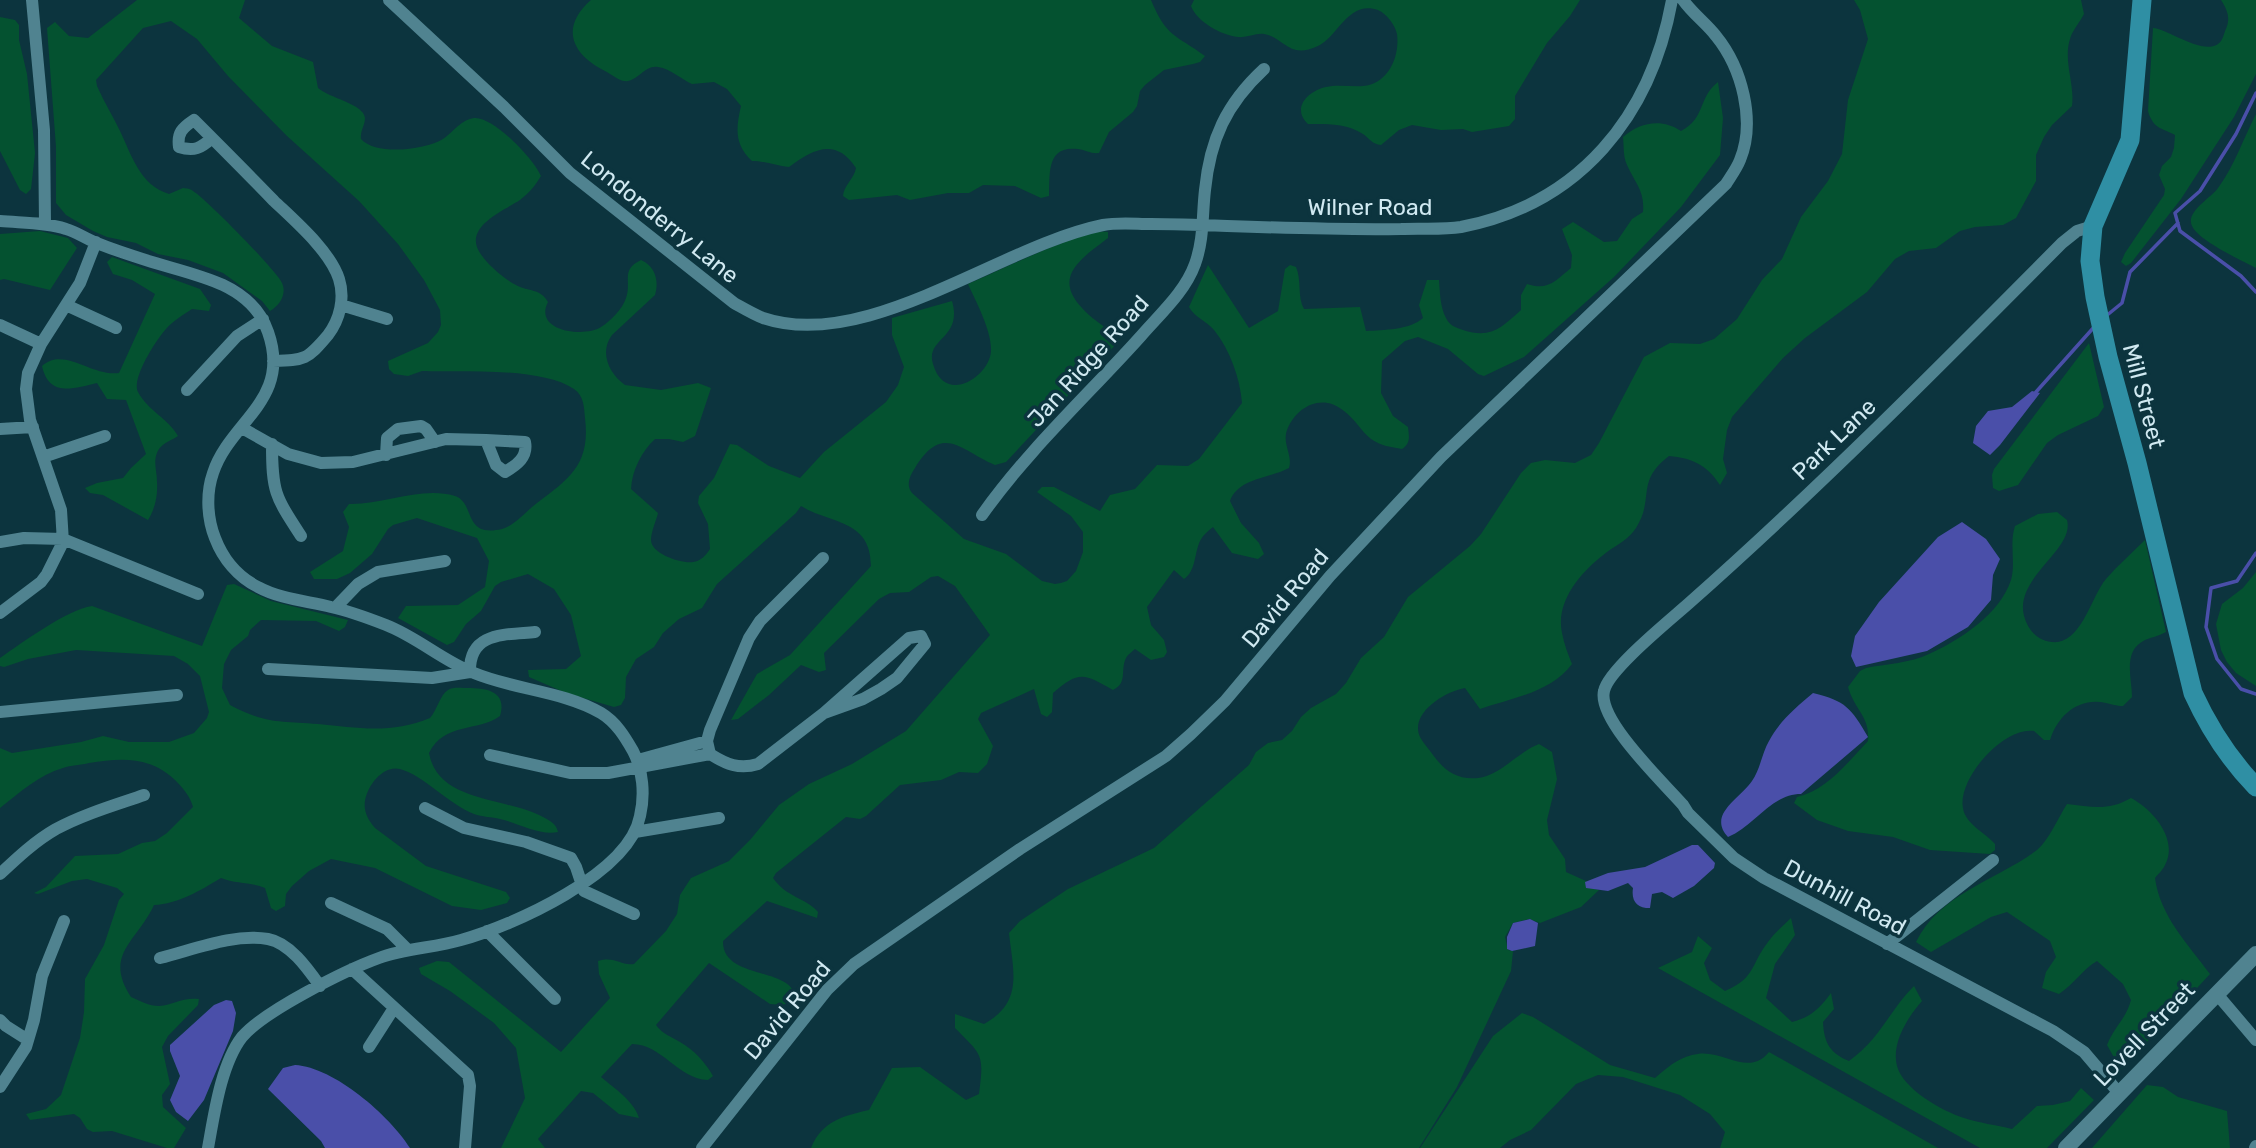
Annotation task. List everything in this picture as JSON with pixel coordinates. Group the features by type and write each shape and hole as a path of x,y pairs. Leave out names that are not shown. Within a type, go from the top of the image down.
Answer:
{"main road":[{"name":"Mill Street","path":"2142,0 2130,140 2093,226 2090,261 2095,297 2193,693 2205,720 2239,769 2256,787"}],"street":[{"path":"32,0 43,120 45,224"},
{"name":"Londonderry Lane","path":"389,0 570,173 734,303 763,317 794,324 830,324 860,319 958,280"},
{"name":"Wilner Road","path":"958,280 1064,235 1105,224 1355,230 1459,227 1505,215 1541,200 1581,170 1631,113 1653,70 1668,24 1672,0"},
{"name":"David Road","path":"702,1148 827,990 854,964 1020,849 1144,771 1191,734 1225,701 1330,576 1441,457 1726,184 1740,160 1745,139 1744,94 1735,66 1716,36 1691,12 1683,0"},
{"name":"Jan Ridge Road","path":"982,515 1052,431 1184,287 1202,242 1205,190 1213,146 1235,100 1264,69"},
{"path":"212,138 329,258 339,279 341,305 334,327 300,361 273,361"},
{"path":"0,221 45,224 68,229 96,242 226,286 248,301 263,319 272,343 273,361 267,389 220,456 210,485 208,506 217,544 241,577 273,594 335,608 391,627 470,672 578,703 603,714 627,740 639,764 642,800 640,820 635,832 609,863 581,884 539,910 487,931 444,944 381,957 352,970 281,1008 242,1038 231,1057 222,1086 208,1148"},
{"name":"Park Lane","path":"1606,686 1642,645 1830,473 2063,243 2077,230 2093,226"},
{"path":"0,613 47,574 63,539 61,510 33,427 26,389 28,373 41,344 80,283 96,242"},
{"path":"66,305 116,328"},
{"path":"341,305 387,319"},
{"path":"187,390 237,336 263,319"},
{"path":"0,325 41,344"},
{"path":"386,455 387,438 398,429 421,426 435,443"},
{"path":"0,429 33,427"},
{"path":"242,428 288,454 321,463 353,462 446,439 486,440"},
{"path":"43,457 105,436"},
{"path":"272,444 272,479 277,499 301,536"},
{"path":"0,542 24,538 63,539 198,594"},
{"path":"708,747 726,690 760,621 823,558"},
{"path":"335,608 370,575 377,572 445,561"},
{"path":"470,672 469,656 486,639 535,632"},
{"path":"708,747 726,764 746,768 758,764 824,713 909,638 921,636 925,644 897,678 863,699 824,713"},
{"path":"268,668 432,678 470,672"},
{"name":"Dunhill Road","path":"1606,686 1604,706 1614,727 1688,814 1734,858 1764,878 2053,1031 2084,1052 2119,1093"},
{"path":"0,712 177,695"},
{"path":"490,755 570,773 608,773 708,747"},
{"path":"0,874 54,830 144,795"},
{"path":"425,808 464,828 526,842 571,858 584,891 634,914"},
{"path":"635,832 719,818"},
{"path":"1888,944 1993,860"},
{"path":"331,903 387,929 408,950"},
{"path":"0,1087 16,1065 28,1040 42,976 64,921"},
{"path":"487,931 555,999"},
{"path":"160,958 239,938 269,939 286,947 308,969 320,986"},
{"name":"Lovell Street","path":"2066,1148 2256,954"},
{"path":"352,970 468,1075 470,1086 465,1148"},
{"path":"2217,993 2256,1040"},
{"path":"369,1047 394,1008"},
{"path":"0,1020 6,1027 28,1040"}],"green space":[{"path":"137,0 245,0 239,18 272,46 313,62 318,88 353,105 363,113 365,121 361,139 378,148 401,150 435,143 462,123 474,118 482,119 502,131 522,150 541,176 523,197 487,221 477,235 476,244 483,257 501,275 545,298 548,302 545,312 554,326 573,332 601,327 616,314 624,302 631,268 641,260 650,266 657,285 655,295 612,335 606,355 610,369 625,385 661,390 698,383 711,388 695,436 683,442 655,439 638,461 631,489 658,513 651,537 652,545 661,554 688,562 701,559 710,549 708,524 698,503 699,496 714,478 730,444 737,445 769,466 800,478 824,452 886,402 898,385 904,367 892,335 892,318 952,301 953,323 934,349 933,364 939,377 947,383 966,383 983,369 991,351 983,317 968,284 1062,243 1081,236 1108,232 1108,238 1078,264 1069,282 1077,303 1120,340 1006,462 995,465 953,444 944,443 925,454 913,471 909,484 912,493 964,539 1006,554 1042,581 1055,584 1067,581 1076,571 1083,552 1083,532 1071,516 1037,492 1042,487 1054,487 1100,511 1110,495 1135,489 1157,465 1188,466 1199,459 1242,403 1239,384 1225,346 1211,327 1189,307 1208,265 1249,328 1278,311 1285,269 1290,265 1296,267 1298,272 1304,309 1360,307 1366,331 1396,329 1418,322 1423,318 1419,305 1427,280 1439,280 1443,309 1449,323 1473,332 1488,332 1501,327 1521,310 1521,295 1527,284 1546,285 1556,281 1571,268 1572,255 1562,229 1573,222 1604,242 1617,241 1632,219 1643,212 1641,193 1625,159 1623,137 1644,125 1659,123 1681,131 1695,120 1707,94 1718,82 1723,118 1720,155 1681,207 1614,277 1524,357 1484,376 1448,349 1418,337 1405,341 1382,361 1381,393 1393,416 1408,427 1408,442 1402,449 1382,445 1371,439 1348,414 1327,403 1311,405 1297,414 1286,435 1289,468 1247,483 1234,493 1230,501 1241,523 1259,543 1264,554 1258,559 1232,553 1213,527 1200,541 1188,576 1184,579 1174,570 1147,607 1151,625 1164,640 1167,652 1164,657 1151,660 1135,649 1124,663 1121,684 1113,690 1088,678 1070,681 1053,693 1052,712 1047,717 1041,714 1034,689 981,713 978,719 993,746 987,764 978,773 959,772 941,780 900,785 866,816 860,819 846,817 776,873 773,878 778,885 813,907 818,912 817,918 767,901 723,941 726,954 734,962 784,982 792,989 795,999 783,1005 770,1004 709,963 656,1025 703,1061 713,1076 708,1080 697,1078 652,1049 632,1044 601,1077 628,1100 639,1118 619,1114 593,1093 581,1091 538,1139 545,1148 501,1148 525,1098 516,1048 494,1023 421,974 419,968 437,961 449,962 561,1052 610,998 599,974 598,961 634,964 666,931 677,914 680,895 691,878 729,861 779,805 809,784 852,764 906,731 990,635 955,586 938,576 931,577 909,592 890,593 879,599 824,653 826,670 819,672 801,665 769,695 738,719 731,720 757,674 790,655 871,566 864,539 856,531 801,506 717,584 702,608 679,619 663,633 654,647 636,659 626,677 625,698 621,705 614,707 566,693 529,677 528,670 566,669 581,656 571,615 554,589 528,574 495,586 481,611 466,624 454,642 447,645 398,618 406,606 458,605 485,587 489,561 477,538 417,518 388,529 372,554 350,573 337,579 314,579 310,572 343,551 349,527 343,512 349,504 415,494 442,494 461,500 475,524 481,529 502,529 518,520 566,480 580,461 586,435 583,402 574,389 560,382 522,374 422,371 408,376 394,374 389,369 388,361 428,343 441,325 440,310 424,280 398,244 359,201 287,136 228,76 197,39 171,21 143,28 96,80 97,86 144,177 159,190 169,194 183,188 190,189 200,197 278,276 284,291 282,299 270,311 262,301 223,273 188,260 158,254 136,243 107,237 66,215 56,203 56,147 47,28 55,22 69,36 88,38"},
{"path":"591,0 1151,0 1167,29 1205,56 1200,62 1164,70 1145,85 1140,91 1133,112 1109,132 1099,153 1068,149 1055,156 1050,170 1049,196 1041,198 1015,186 983,185 969,193 948,193 910,200 897,195 849,200 843,196 856,168 840,152 832,149 815,151 789,167 752,161 739,142 738,121 741,106 727,89 714,82 692,84 658,67 624,81 593,64 577,48 573,30 581,10"},
{"path":"1194,0 1580,0 1547,43 1515,96 1515,119 1509,126 1472,132 1412,125 1399,130 1381,145 1350,128 1308,124 1303,118 1301,106 1308,96 1319,89 1331,86 1363,86 1386,75 1394,60 1397,34 1384,14 1368,8 1359,10 1318,46 1300,50 1264,34 1238,37 1217,31 1194,12 1191,6"},
{"path":"1854,0 2081,0 2084,14 2072,33 2068,47 2072,106 2052,125 2044,137 2036,155 2036,181 2016,218 2003,225 1960,231 1936,248 1909,251 1895,259 1867,292 1805,338 1783,358 1732,417 1727,430 1723,459 1727,473 1720,485 1710,472 1692,461 1669,456 1659,465 1649,482 1644,508 1636,528 1580,577 1567,598 1561,621 1572,664 1564,674 1543,688 1480,709 1465,688 1457,690 1440,698 1424,712 1418,728 1420,737 1442,766 1458,776 1478,778 1494,773 1539,744 1552,752 1557,779 1547,820 1549,835 1565,859 1566,872 1586,881 1587,887 1599,890 1581,907 1540,923 1529,919 1513,923 1505,937 1508,950 1513,951 1511,971 1457,1087 1419,1148 811,1148 821,1132 834,1121 869,1110 892,1068 920,1067 966,1100 979,1094 979,1056 955,1028 955,1014 984,1024 1005,1006 1011,996 1013,984 1009,933 1020,921 1068,889 1154,848 1249,765 1256,752 1268,743 1282,740 1311,708 1336,694 1361,658 1384,637 1408,597 1481,534 1521,473 1531,463 1545,460 1575,463 1591,455 1644,357 1670,343 1700,344 1714,339 1737,319 1762,280 1782,259 1801,217 1828,181 1842,154 1848,100 1868,39 1860,10"},
{"path":"2221,0 2256,0 2256,74 2234,117 2181,199 2126,266 2121,262 2125,253 2164,195 2165,189 2159,175 2174,148 2175,135 2155,125 2148,111 2153,28 2198,45 2215,46 2221,40 2228,23 2227,11"},
{"path":"0,17 15,20 19,25 19,40 27,74 35,153 31,189 26,194 20,190 0,151"},
{"path":"2256,114 2256,268 2203,238 2196,232 2191,221 2195,210 2215,192 2224,179"},
{"path":"40,231 68,238 77,248 50,290 0,280 0,234"},
{"path":"112,257 200,289 211,305 209,311 192,309 169,326 151,350 138,378 138,392 142,399 178,436 163,445 157,453 156,497 148,520 103,495 90,493 85,488 123,478 146,454 126,400 107,399 97,383 70,388 56,387 45,376 42,366 60,359 99,371 119,373 155,294 132,280 113,274 107,262"},
{"path":"2089,343 2104,407 2098,416 2047,443 2018,485 1999,491 1993,488 1994,469"},
{"path":"2057,512 2067,520 2067,532 2024,597 2023,612 2032,632 2050,642 2067,639 2080,625 2106,579 2145,540 2166,632 2145,640 2133,651 2130,666 2132,697 2123,706 2096,702 2079,705 2058,723 2050,740 2044,740 2034,731 2022,732 2009,737 1985,757 1967,783 1963,808 1972,824 1995,844 1995,850 1990,854 1930,850 1893,837 1848,831 1817,820 1794,803 1797,797 1827,782 1868,741 1867,725 1848,687 1860,671 1922,657 1978,624 1998,604 2011,580 2015,526 2038,514"},
{"path":"2256,572 2256,686 2236,673 2227,662 2221,650 2216,624 2222,604 2243,588"},
{"path":"234,584 271,601 348,620 345,627 339,631 316,621 261,620 250,630 248,636 231,650 224,664 222,688 230,705 254,716 273,720 388,728 430,718 445,692 450,689 472,688 492,692 500,700 500,716 443,736 429,753 435,769 445,781 459,790 543,817 553,823 558,832 536,831 474,814 409,772 400,769 386,771 374,781 365,802 366,814 375,828 426,866 506,892 510,898 507,903 481,910 452,906 375,868 331,859 309,871 292,886 286,894 285,906 276,911 271,908 265,888 221,878 180,899 154,905 126,949 120,970 131,997 145,1003 159,1006 199,999 198,1005 168,1036 162,1047 170,1084 162,1095 163,1107 186,1128 174,1148 167,1148 112,1131 93,1132 74,1114 30,1120 26,1114 46,1109 61,1095 80,1038 85,979 104,945 119,900 124,894 117,888 87,879 34,893 46,887 75,856 118,854 142,843 155,841 193,807 183,789 165,772 145,763 124,760 101,761 54,771 0,808 0,748 12,753 103,736 129,742 169,742 194,733 209,712 200,676 188,664 174,656 76,650 28,659 4,667 0,666 0,658 57,620 92,606 202,646 227,585"},
{"path":"2131,798 2155,817 2166,835 2168,855 2164,867 2155,878 2158,892 2176,929 2210,974 2121,1070 2107,1045 2131,1000 2123,984 2097,961 2059,994 2042,988 2046,972 2056,957 2050,941 2007,912 1991,917 1931,952 1916,942 1926,925 1954,900 2037,850 2067,804 2108,806"},
{"path":"1791,918 1795,935 1775,964 1766,998 1792,1022 1814,1012 1831,993 1834,1009 1823,1022 1824,1029 1829,1046 1842,1058 1849,1061 1869,1044 1914,986 1922,1001 1906,1023 1899,1040 1896,1048 1897,1066 1907,1083 1935,1105 1964,1118 2012,1129 2037,1106 2070,1101 2081,1088 2094,1100 2047,1148 1980,1148 1658,968 1692,952 1698,936 1712,948 1704,963 1710,980 1725,991 1747,976 1770,939"},
{"path":"1522,1013 1533,1017 1610,1065 1655,1078 1676,1061 1692,1055 1703,1053 1752,1063 1761,1060 1769,1052 1938,1148 1720,1148 1725,1132 1710,1114 1680,1095 1623,1077 1598,1075 1576,1084 1531,1130 1500,1148 1420,1148 1493,1036"},
{"path":"2147,1085 2163,1087 2178,1097 2227,1111 2230,1148 2092,1148"}],"shaded area":[{"path":"2032,391 2040,393 1990,455 1973,443 1976,426 1988,411 2012,407"},
{"path":"1962,522 1986,539 2000,559 1993,575 1991,600 1968,627 1927,651 1856,667 1851,656 1855,636 1879,602 1938,537"},
{"path":"1813,693 1833,699 1846,707 1868,737 1801,794 1781,799 1747,826 1728,837 1721,821 1723,814 1752,781 1778,727"},
{"path":"1692,845 1698,845 1715,863 1714,868 1694,886 1673,898 1662,892 1652,894 1650,908 1636,903 1633,888 1628,883 1608,891 1586,888 1585,882 1608,873 1645,867"},
{"path":"1530,919 1538,923 1535,946 1512,951 1507,949 1507,937 1513,923"},
{"path":"226,1000 232,1001 236,1013 233,1031 204,1100 188,1121 176,1112 170,1100 180,1076 170,1045 214,1005"},
{"path":"295,1065 327,1074 360,1095 389,1122 410,1148 325,1148 268,1089 283,1068"}],"waterway":[{"path":"2256,93 2236,134 2200,191 2175,213 2180,231 2241,276 2256,292"},
{"path":"2106,316 2122,303 2130,272 2178,223"},
{"path":"2036,392 2095,326"},
{"path":"2256,553 2237,581 2211,588 2206,627 2217,659 2241,689 2256,694"}]}
